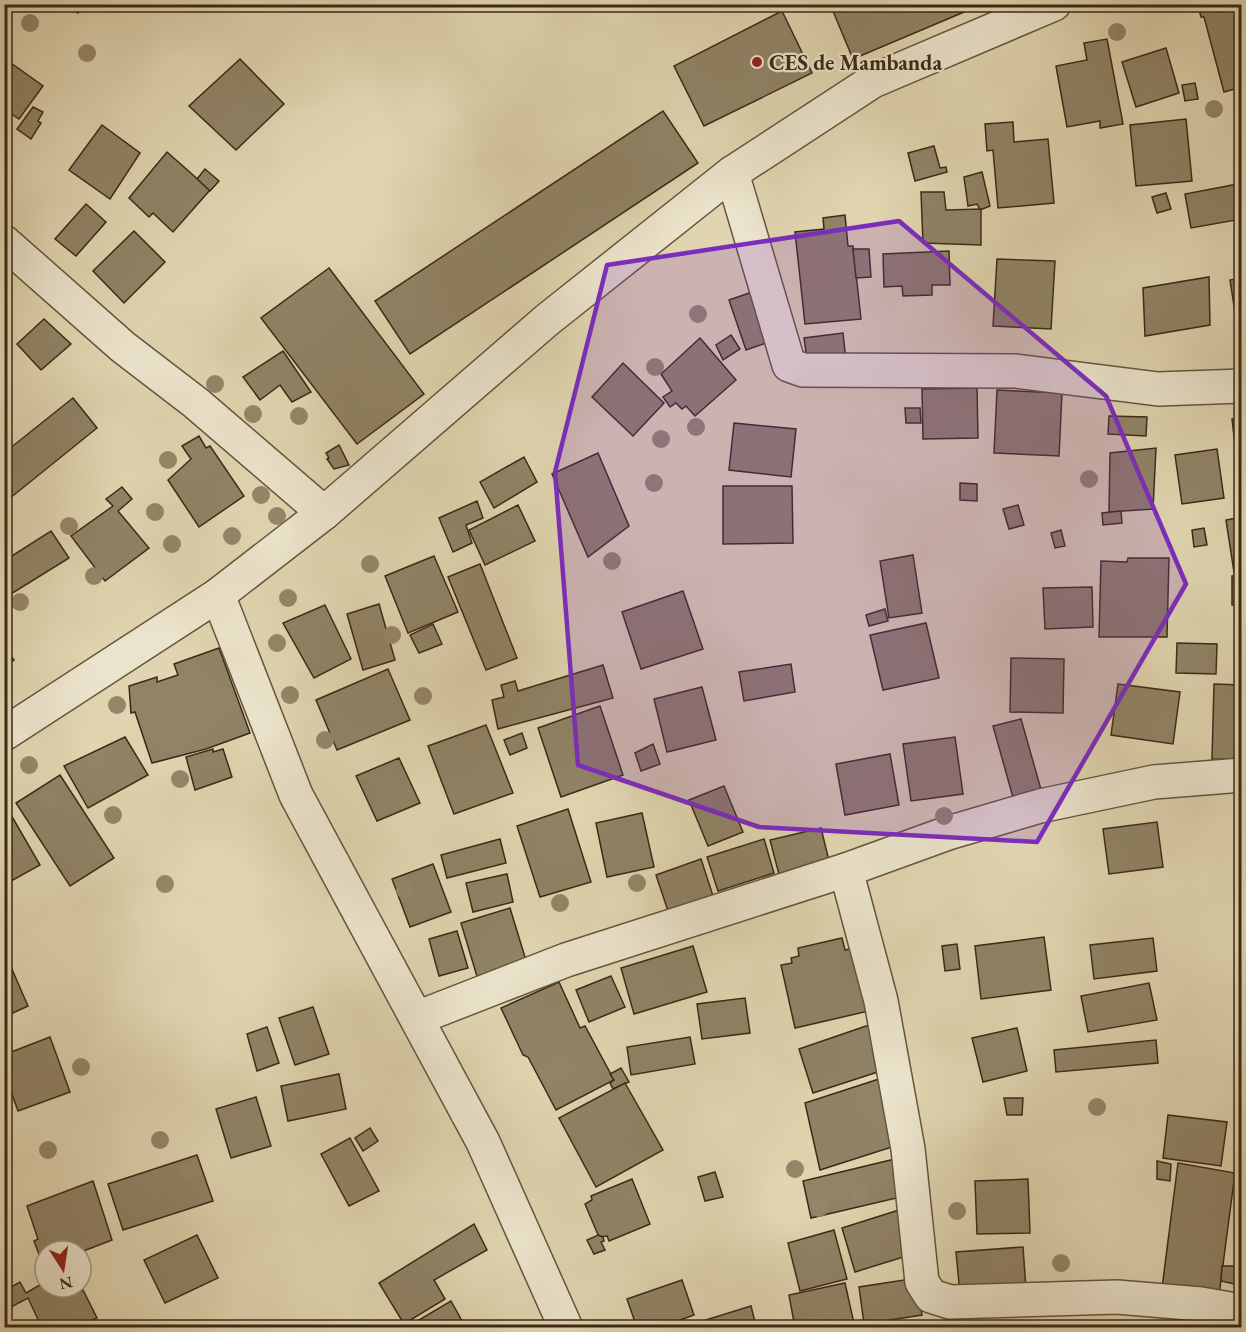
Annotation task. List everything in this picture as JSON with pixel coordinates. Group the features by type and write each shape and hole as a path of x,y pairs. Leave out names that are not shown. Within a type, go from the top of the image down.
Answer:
{"street":[{"path":"4,734 218,595 324,513 547,320 732,173 873,81 1054,4"},
{"path":"732,173 789,365 803,370 1016,371 1158,389 1242,386"},
{"path":"4,242 123,347 196,403 324,513"},
{"path":"218,595 296,795 483,1142 566,1328"},
{"path":"417,1018 566,960 846,870 948,833 1040,806 1154,782 1242,775"},
{"path":"846,870 881,1001 908,1149 922,1282 931,1296 950,1302 1117,1297 1201,1304 1242,1311"}],"highlighted area":[{"path":"899,221 1106,396 1186,584 1037,842 759,827 578,765 555,472 607,265"}],"building":[{"path":"62,4 82,4 78,13"},
{"path":"830,4 983,4 853,59"},
{"path":"1219,4 1221,12 1242,6 1242,87 1224,92 1204,17 1201,17 1198,6"},
{"path":"782,11 812,73 704,126 674,66"},
{"path":"1107,39 1123,124 1100,128 1100,121 1067,127 1056,66 1087,60 1084,43"},
{"path":"1166,48 1179,93 1136,107 1122,62"},
{"path":"4,58 43,86 19,119 4,109"},
{"path":"240,59 284,104 236,150 189,106"},
{"path":"1195,83 1198,99 1185,101 1182,85"},
{"path":"33,107 43,112 38,121 41,123 31,139 17,129"},
{"path":"663,111 698,163 410,354 375,301"},
{"path":"1186,119 1192,181 1136,186 1130,125"},
{"path":"1013,122 1014,142 1048,139 1054,203 998,208 993,150 987,151 985,124"},
{"path":"102,125 140,153 110,199 69,170"},
{"path":"934,146 940,168 946,167 947,172 915,181 908,153"},
{"path":"167,152 210,190 173,232 153,213 149,217 129,198"},
{"path":"205,169 219,181 210,191 197,179"},
{"path":"982,172 990,206 980,210 977,204 968,206 964,177"},
{"path":"1238,184 1242,219 1191,228 1185,194"},
{"path":"921,192 944,192 946,210 981,209 981,245 923,243"},
{"path":"1166,193 1171,209 1157,213 1152,197"},
{"path":"86,204 106,222 76,256 55,239"},
{"path":"845,215 848,246 853,246 861,319 805,324 795,232 824,229 823,218"},
{"path":"134,231 165,262 124,303 93,271"},
{"path":"853,249 869,249 871,277 856,278"},
{"path":"949,251 950,285 932,285 932,295 903,296 902,286 884,287 883,254"},
{"path":"997,259 1055,261 1051,329 993,326"},
{"path":"329,268 424,394 357,444 261,318"},
{"path":"1209,277 1210,325 1145,336 1143,288"},
{"path":"1242,278 1242,318 1236,319 1230,280"},
{"path":"755,291 772,341 746,350 729,300"},
{"path":"44,319 71,344 41,370 17,344"},
{"path":"843,333 846,361 808,366 804,338"},
{"path":"731,335 740,349 723,360 716,345"},
{"path":"700,338 736,380 695,416 686,406 682,409 676,403 670,407 663,397 672,391 661,374"},
{"path":"283,351 311,392 292,402 280,385 260,400 243,377"},
{"path":"623,363 664,403 633,436 592,397"},
{"path":"977,388 978,438 923,439 922,389"},
{"path":"997,390 1062,393 1059,456 994,453"},
{"path":"73,398 97,428 4,503 4,453"},
{"path":"905,408 920,408 921,423 906,423"},
{"path":"1109,416 1147,417 1146,436 1108,434"},
{"path":"1242,418 1242,498 1241,498 1232,419"},
{"path":"734,423 796,429 791,477 729,470"},
{"path":"199,436 206,448 210,446 244,496 199,527 168,480 191,459 182,446"},
{"path":"339,445 349,465 334,469 326,453"},
{"path":"1156,448 1153,509 1109,512 1110,453"},
{"path":"1217,449 1224,498 1182,504 1175,455"},
{"path":"598,453 629,526 588,557 552,474"},
{"path":"524,457 537,482 494,508 480,482"},
{"path":"960,483 977,484 977,501 960,500"},
{"path":"723,486 792,486 793,543 723,544"},
{"path":"122,487 132,499 118,511 149,548 105,581 71,536 113,506 106,499"},
{"path":"477,501 483,518 466,525 472,543 453,552 439,518"},
{"path":"518,505 535,541 485,565 469,530"},
{"path":"1018,505 1024,525 1009,529 1003,509"},
{"path":"1121,511 1122,523 1103,525 1102,513"},
{"path":"1242,517 1242,570 1234,572 1226,520"},
{"path":"1204,528 1207,545 1194,547 1192,530"},
{"path":"1061,530 1065,546 1055,548 1051,533"},
{"path":"51,531 69,558 11,594 4,584 4,561"},
{"path":"913,555 922,613 889,618 880,561"},
{"path":"434,556 458,612 408,633 385,576"},
{"path":"1128,558 1169,558 1167,637 1099,637 1101,561 1127,562"},
{"path":"480,564 517,658 486,670 448,577"},
{"path":"1232,576 1242,576 1242,605 1232,605"},
{"path":"1092,587 1093,627 1045,629 1043,588"},
{"path":"683,591 703,649 641,669 622,612"},
{"path":"379,604 395,660 363,670 347,614"},
{"path":"325,605 351,659 314,678 283,623"},
{"path":"885,609 888,621 869,626 866,615"},
{"path":"926,623 939,678 883,690 870,635"},
{"path":"433,624 442,644 419,653 410,635"},
{"path":"1177,643 1217,644 1216,674 1176,673"},
{"path":"4,647 14,660 4,667"},
{"path":"219,648 250,733 206,749 152,763 135,712 131,713 129,686 157,677 157,682 178,675 174,664"},
{"path":"1011,658 1064,659 1063,713 1010,712"},
{"path":"791,664 795,692 744,701 739,672"},
{"path":"603,665 613,698 498,729 492,700 504,697 501,685 515,681 518,691"},
{"path":"388,669 410,720 337,750 316,700"},
{"path":"1118,684 1180,692 1173,744 1111,735"},
{"path":"1214,684 1242,685 1242,760 1212,759"},
{"path":"702,687 716,740 667,752 654,699"},
{"path":"600,706 623,775 561,797 538,728"},
{"path":"1021,719 1042,793 1014,801 993,726"},
{"path":"486,725 513,793 454,814 428,746"},
{"path":"522,733 527,748 510,755 504,740"},
{"path":"125,737 148,775 88,808 64,766"},
{"path":"955,737 963,794 911,801 903,744"},
{"path":"653,744 660,764 641,771 635,753"},
{"path":"213,749 213,752 223,749 232,777 195,790 186,757"},
{"path":"890,754 899,805 845,815 836,764"},
{"path":"399,758 420,803 377,821 356,776"},
{"path":"60,775 114,858 70,886 16,803"},
{"path":"724,786 743,832 708,846 689,800"},
{"path":"7,808 40,865 4,885 4,809"},
{"path":"568,809 591,882 540,897 517,826"},
{"path":"642,813 654,867 607,877 596,823"},
{"path":"1157,822 1163,867 1109,874 1103,829"},
{"path":"821,828 830,865 780,878 770,840"},
{"path":"500,839 506,863 447,878 441,855"},
{"path":"764,839 774,873 718,891 707,857"},
{"path":"701,859 716,905 671,920 656,875"},
{"path":"433,864 451,912 410,927 392,879"},
{"path":"507,874 513,902 473,912 466,883"},
{"path":"510,908 528,967 479,983 461,923"},
{"path":"457,931 468,968 439,976 429,939"},
{"path":"1044,937 1051,990 981,999 975,946"},
{"path":"842,938 845,950 859,947 873,1010 795,1028 781,965 792,963 791,958 799,956 798,948"},
{"path":"1153,938 1157,971 1094,979 1090,945"},
{"path":"957,944 960,969 945,971 942,946"},
{"path":"693,946 707,992 634,1014 621,968"},
{"path":"8,960 28,1006 4,1017 4,962"},
{"path":"611,976 625,1007 589,1022 576,990"},
{"path":"559,982 580,1028 585,1026 614,1080 556,1110 528,1057 523,1055 501,1008"},
{"path":"1149,983 1157,1020 1088,1032 1081,996"},
{"path":"745,998 750,1033 702,1039 697,1004"},
{"path":"313,1007 329,1054 295,1065 279,1018"},
{"path":"869,1025 884,1070 813,1093 799,1049"},
{"path":"267,1027 279,1063 257,1071 247,1034"},
{"path":"1017,1028 1027,1071 983,1082 972,1038"},
{"path":"50,1037 70,1092 18,1111 4,1072 4,1051 6,1054"},
{"path":"690,1037 695,1064 631,1075 627,1047"},
{"path":"1156,1040 1158,1063 1056,1072 1054,1050"},
{"path":"621,1068 629,1082 613,1089 610,1083 614,1080 610,1074"},
{"path":"339,1074 346,1109 288,1121 281,1086"},
{"path":"882,1078 895,1146 820,1170 805,1103"},
{"path":"625,1083 663,1150 596,1187 559,1118"},
{"path":"256,1097 271,1146 231,1158 216,1109"},
{"path":"1004,1098 1023,1098 1022,1115 1007,1115"},
{"path":"1168,1115 1227,1122 1221,1166 1163,1158"},
{"path":"370,1128 378,1141 363,1151 355,1138"},
{"path":"350,1138 379,1191 349,1206 321,1154"},
{"path":"197,1155 213,1201 123,1230 108,1184"},
{"path":"895,1159 905,1196 811,1218 803,1181"},
{"path":"1157,1161 1171,1164 1170,1181 1157,1179"},
{"path":"1178,1163 1235,1173 1219,1295 1162,1288"},
{"path":"715,1172 723,1197 705,1201 698,1177"},
{"path":"632,1179 650,1224 609,1241 607,1236 599,1237 585,1204 592,1200 591,1196"},
{"path":"1028,1179 1030,1233 977,1234 975,1181"},
{"path":"93,1181 112,1240 93,1247 93,1239 38,1239 27,1206"},
{"path":"899,1210 913,1254 855,1272 842,1228"},
{"path":"474,1224 487,1250 434,1280 445,1299 404,1324 379,1283"},
{"path":"834,1230 847,1279 800,1291 788,1243"},
{"path":"197,1235 218,1278 165,1303 144,1260"},
{"path":"598,1235 603,1237 604,1241 601,1242 605,1250 594,1254 587,1240"},
{"path":"1023,1247 1026,1289 960,1294 956,1252"},
{"path":"1222,1266 1239,1266 1239,1285 1221,1281"},
{"path":"917,1278 922,1315 864,1324 859,1287"},
{"path":"682,1280 694,1315 658,1328 637,1328 627,1299"},
{"path":"20,1282 26,1293 33,1289 33,1299 88,1299 97,1318 74,1328 42,1328 28,1298 11,1307 4,1291"},
{"path":"845,1283 855,1328 795,1328 789,1295"},
{"path":"451,1301 466,1328 407,1327"},
{"path":"751,1306 756,1326 769,1323 770,1328 697,1328 696,1323"}],"place":[{"name":"CES de Mambanda","path":"757,62"}]}
